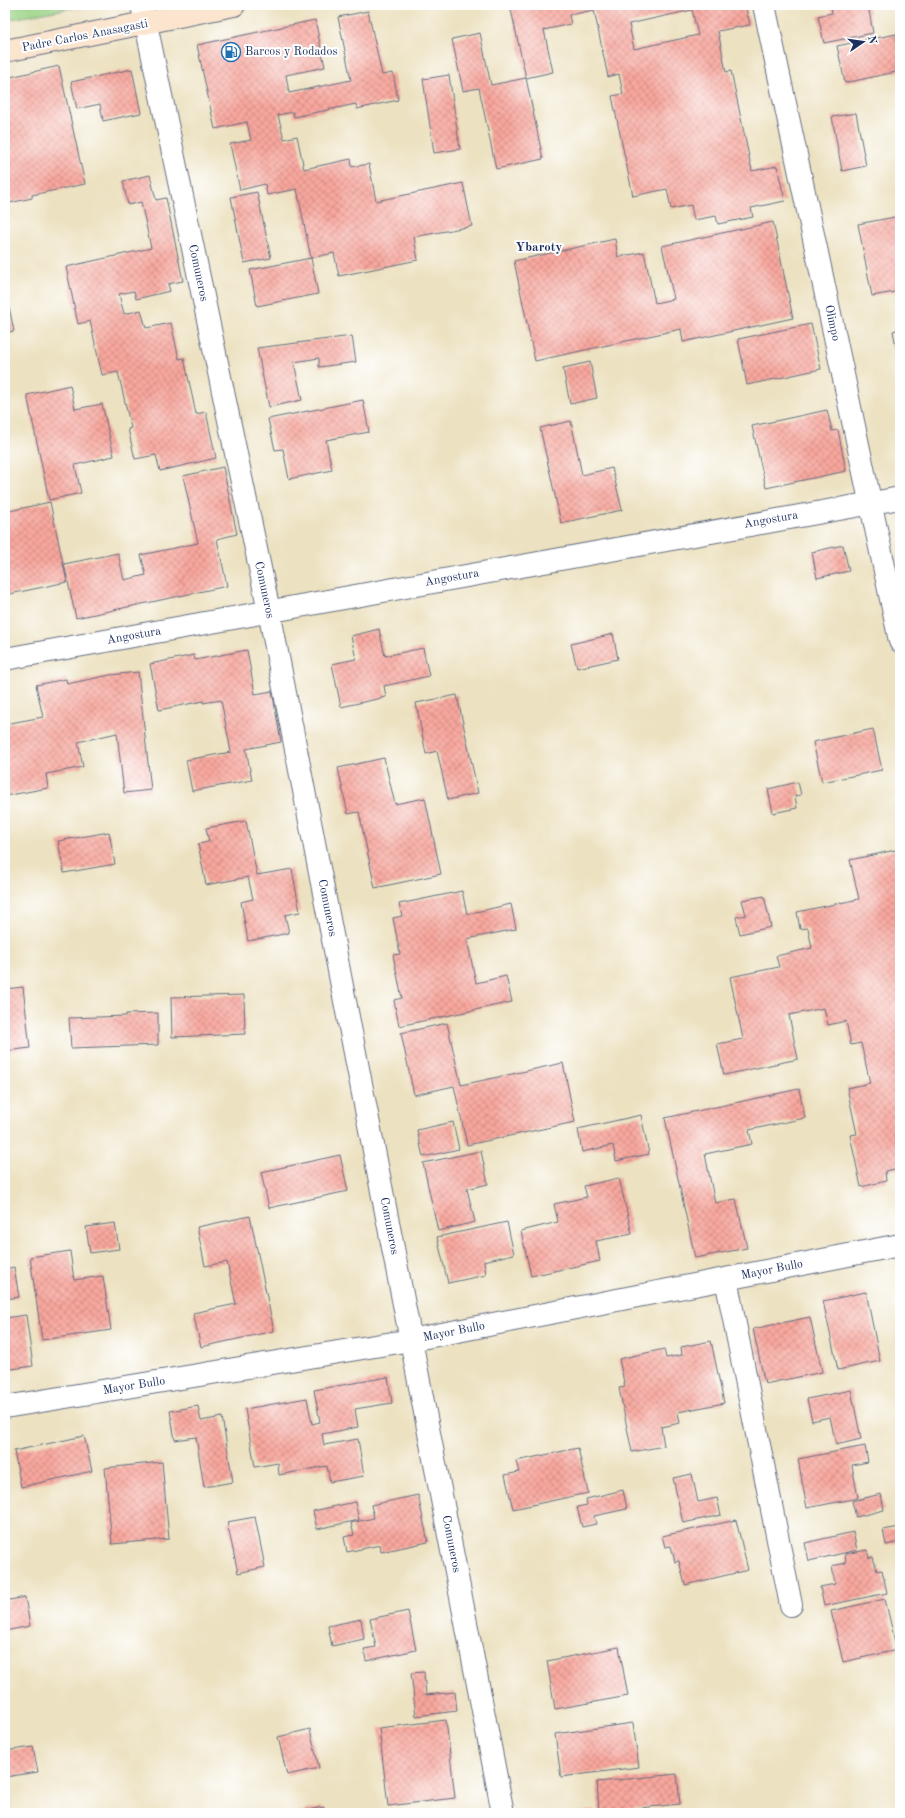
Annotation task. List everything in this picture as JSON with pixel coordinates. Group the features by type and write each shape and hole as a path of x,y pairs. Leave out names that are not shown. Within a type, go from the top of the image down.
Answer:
{"main road":[{"name":"Padre Carlos Anasagasti","path":"5,51 144,14 234,5"}],"street":[{"name":"Olimpo","path":"764,5 900,641"},
{"name":"Comuneros","path":"144,14 269,611 503,1813"},
{"name":"Angostura","path":"5,659 900,498"},
{"name":"Mayor Bullo","path":"5,1407 411,1340 900,1245"},
{"path":"726,1279 792,1605"}],"green space":[{"path":"5,5 88,5 5,20"}],"building":[{"path":"510,5 745,5 750,25 718,31 726,72 731,71 752,171 777,166 785,201 751,208 753,217 718,224 716,216 694,220 691,205 671,209 667,189 633,196 612,96 623,94 619,74 608,77 594,10 569,15 571,24 544,30 553,72 526,78","holes":["692,10 698,35 634,49 629,24"]},
{"path":"831,5 868,5 873,33 824,43 818,16 832,13"},
{"path":"368,11 382,75 393,73 398,100 357,109 356,104 294,117 293,112 278,115 284,139 297,136 304,169 351,159 352,167 369,164 376,201 463,183 472,226 414,237 418,260 339,276 334,253 311,258 297,189 267,195 265,184 240,190 230,144 251,140 247,122 215,129 197,45 315,20 325,67 286,75 289,93 351,80 338,17"},
{"path":"480,33 491,85 526,78 543,159 496,169 479,88 463,91 452,39"},
{"path":"896,34 900,54 900,71 845,83 837,46"},
{"path":"59,66 85,184 32,195 32,198 5,204 6,78"},
{"path":"132,69 141,113 103,121 100,104 77,109 71,82"},
{"path":"449,75 460,149 434,153 423,79"},
{"path":"856,113 866,166 842,171 832,117"},
{"path":"150,175 156,200 166,198 183,281 168,284 170,291 136,299 134,291 119,294 124,314 141,310 146,328 171,323 179,359 184,358 196,414 206,412 216,458 160,471 156,455 135,459 128,429 131,428 118,372 102,375 90,321 78,324 66,267 151,248 141,202 128,205 123,181"},
{"path":"257,192 271,258 244,263 231,197"},
{"path":"900,216 900,291 872,296 858,224"},
{"path":"773,222 793,318 683,342 681,329 535,361 514,261 615,239 618,257 644,252 655,303 674,299 662,246"},
{"path":"311,258 318,294 257,306 250,270"},
{"path":"9,307 14,331 5,333 5,308"},
{"path":"811,324 821,369 747,385 738,339"},
{"path":"900,329 900,362 899,362 893,331"},
{"path":"352,336 356,362 319,367 319,358 294,362 302,400 269,407 257,348"},
{"path":"590,362 597,398 570,404 563,368"},
{"path":"70,385 75,409 102,404 114,456 75,465 81,493 49,500 27,395"},
{"path":"363,400 369,432 326,440 332,470 289,479 283,449 275,450 268,419"},
{"path":"827,410 832,431 838,430 846,471 766,488 752,426"},
{"path":"571,421 582,475 612,468 622,510 561,523 540,428"},
{"path":"223,467 237,534 217,539 227,586 76,618 64,564 118,553 124,580 146,575 141,555 198,543 183,476"},
{"path":"50,502 67,582 5,595 5,512"},
{"path":"843,545 849,571 817,578 812,552"},
{"path":"379,629 385,656 423,648 429,676 384,686 386,697 341,707 332,664 356,659 351,636"},
{"path":"613,634 618,659 577,668 571,644"},
{"path":"247,650 255,694 272,691 281,742 246,749 252,780 192,791 186,760 231,752 221,700 203,703 203,701 159,710 150,664 194,655 195,660"},
{"path":"138,672 151,790 124,793 117,733 78,742 83,767 46,774 48,788 5,796 5,724 43,717 36,685 66,679 67,684 110,675"},
{"path":"457,695 478,793 448,800 437,751 426,754 416,703"},
{"path":"873,729 882,770 822,782 813,742"},
{"path":"384,758 395,804 425,798 441,874 375,888 359,812 348,814 338,768"},
{"path":"798,782 801,795 795,796 797,808 773,813 768,789"},
{"path":"246,821 257,875 292,869 300,912 285,915 289,933 248,941 241,902 253,899 248,877 206,885 198,844 209,842 206,828"},
{"path":"109,832 115,864 64,873 58,841"},
{"path":"900,849 900,1168 885,1171 886,1181 861,1187 850,1135 857,1134 847,1088 870,1083 861,1043 851,1045 846,1021 828,1025 824,1008 789,1015 798,1059 724,1075 717,1044 743,1039 730,977 779,967 776,956 812,948 808,928 800,929 797,912 859,899 850,860"},
{"path":"462,891 467,914 511,904 516,929 467,939 476,983 506,976 512,1002 399,1026 394,1000 402,998 393,955 400,954 393,918 402,916 399,904"},
{"path":"764,896 771,927 740,934 736,917 746,915 742,900"},
{"path":"23,987 30,1048 6,1051 5,989"},
{"path":"244,995 245,1034 172,1037 171,997"},
{"path":"158,1013 158,1045 71,1048 69,1018 126,1016 126,1014"},
{"path":"447,1023 461,1085 563,1063 575,1122 467,1145 454,1086 414,1095 401,1033"},
{"path":"799,1089 805,1118 749,1130 752,1144 705,1154 715,1203 736,1199 747,1248 695,1258 665,1118"},
{"path":"641,1115 649,1154 616,1161 613,1145 582,1152 578,1129"},
{"path":"453,1122 459,1149 423,1157 417,1130"},
{"path":"481,1151 488,1184 467,1189 475,1222 438,1231 423,1163"},
{"path":"340,1155 348,1191 269,1208 261,1172"},
{"path":"619,1178 632,1234 596,1241 600,1261 531,1276 521,1231 558,1222 554,1204 587,1197 584,1186"},
{"path":"250,1216 274,1331 201,1347 193,1313 236,1304 227,1262 205,1266 197,1227"},
{"path":"507,1222 514,1254 484,1261 486,1275 448,1283 437,1237"},
{"path":"115,1223 119,1249 90,1253 86,1227"},
{"path":"70,1251 74,1280 103,1276 111,1330 42,1340 30,1257"},
{"path":"14,1267 19,1297 5,1299 5,1269"},
{"path":"866,1292 880,1361 838,1370 823,1301"},
{"path":"26,1315 33,1366 5,1370 5,1318"},
{"path":"810,1317 822,1372 765,1384 753,1329"},
{"path":"711,1341 724,1403 678,1412 680,1423 661,1427 664,1446 632,1452 619,1388 625,1387 619,1359 664,1349 666,1358 682,1355 681,1347"},
{"path":"388,1377 392,1403 355,1409 358,1427 322,1434 324,1445 358,1439 364,1476 330,1482 327,1466 279,1475 278,1463 255,1467 245,1409 307,1398 312,1424 320,1422 314,1390"},
{"path":"851,1390 861,1439 836,1445 830,1417 812,1421 807,1399"},
{"path":"198,1406 201,1421 222,1417 233,1482 204,1487 196,1437 175,1440 170,1411"},
{"path":"84,1436 92,1471 21,1487 14,1451"},
{"path":"865,1446 868,1462 852,1465 858,1498 807,1508 798,1459"},
{"path":"578,1448 588,1493 513,1509 505,1475 519,1472 516,1461"},
{"path":"162,1462 169,1539 112,1544 105,1468"},
{"path":"692,1474 698,1502 717,1498 721,1515 683,1523 673,1478"},
{"path":"623,1490 627,1509 594,1516 596,1524 582,1527 577,1507 587,1505 586,1499"},
{"path":"881,1494 884,1510 856,1517 852,1501"},
{"path":"418,1495 428,1542 381,1552 380,1545 347,1552 344,1537 354,1535 351,1523 374,1518 371,1505"},
{"path":"355,1502 359,1520 317,1529 313,1511"},
{"path":"255,1517 265,1567 238,1573 227,1522"},
{"path":"736,1520 748,1570 685,1585 679,1561 675,1562 671,1546 665,1547 662,1536"},
{"path":"900,1527 900,1542 886,1545 883,1530"},
{"path":"853,1532 857,1550 809,1561 805,1543"},
{"path":"867,1550 869,1558 873,1557 877,1571 882,1570 887,1593 824,1606 820,1587 835,1584 832,1566 846,1563 845,1554"},
{"path":"25,1597 30,1626 5,1631 5,1601"},
{"path":"885,1599 897,1650 843,1662 831,1611"},
{"path":"408,1611 416,1650 366,1661 364,1649 376,1647 370,1619"},
{"path":"361,1619 364,1639 332,1646 328,1626"},
{"path":"619,1647 628,1696 555,1709 547,1661"},
{"path":"424,1672 426,1695 455,1692 457,1711 416,1716 411,1673"},
{"path":"446,1720 455,1798 388,1806 379,1728"},
{"path":"633,1723 639,1767 561,1777 555,1734"},
{"path":"310,1729 319,1768 287,1775 278,1737"},
{"path":"33,1747 38,1772 5,1777 5,1751"},
{"path":"677,1774 680,1804 599,1812 597,1782"},
{"path":"324,1807 325,1813 296,1813 296,1812"},
{"path":"595,1810 595,1813 581,1813 581,1812"}],"place":[{"name":"Barcos y Rodados","path":"231,52"}],"district":[{"name":"Ybaroty","path":"539,247"}]}
